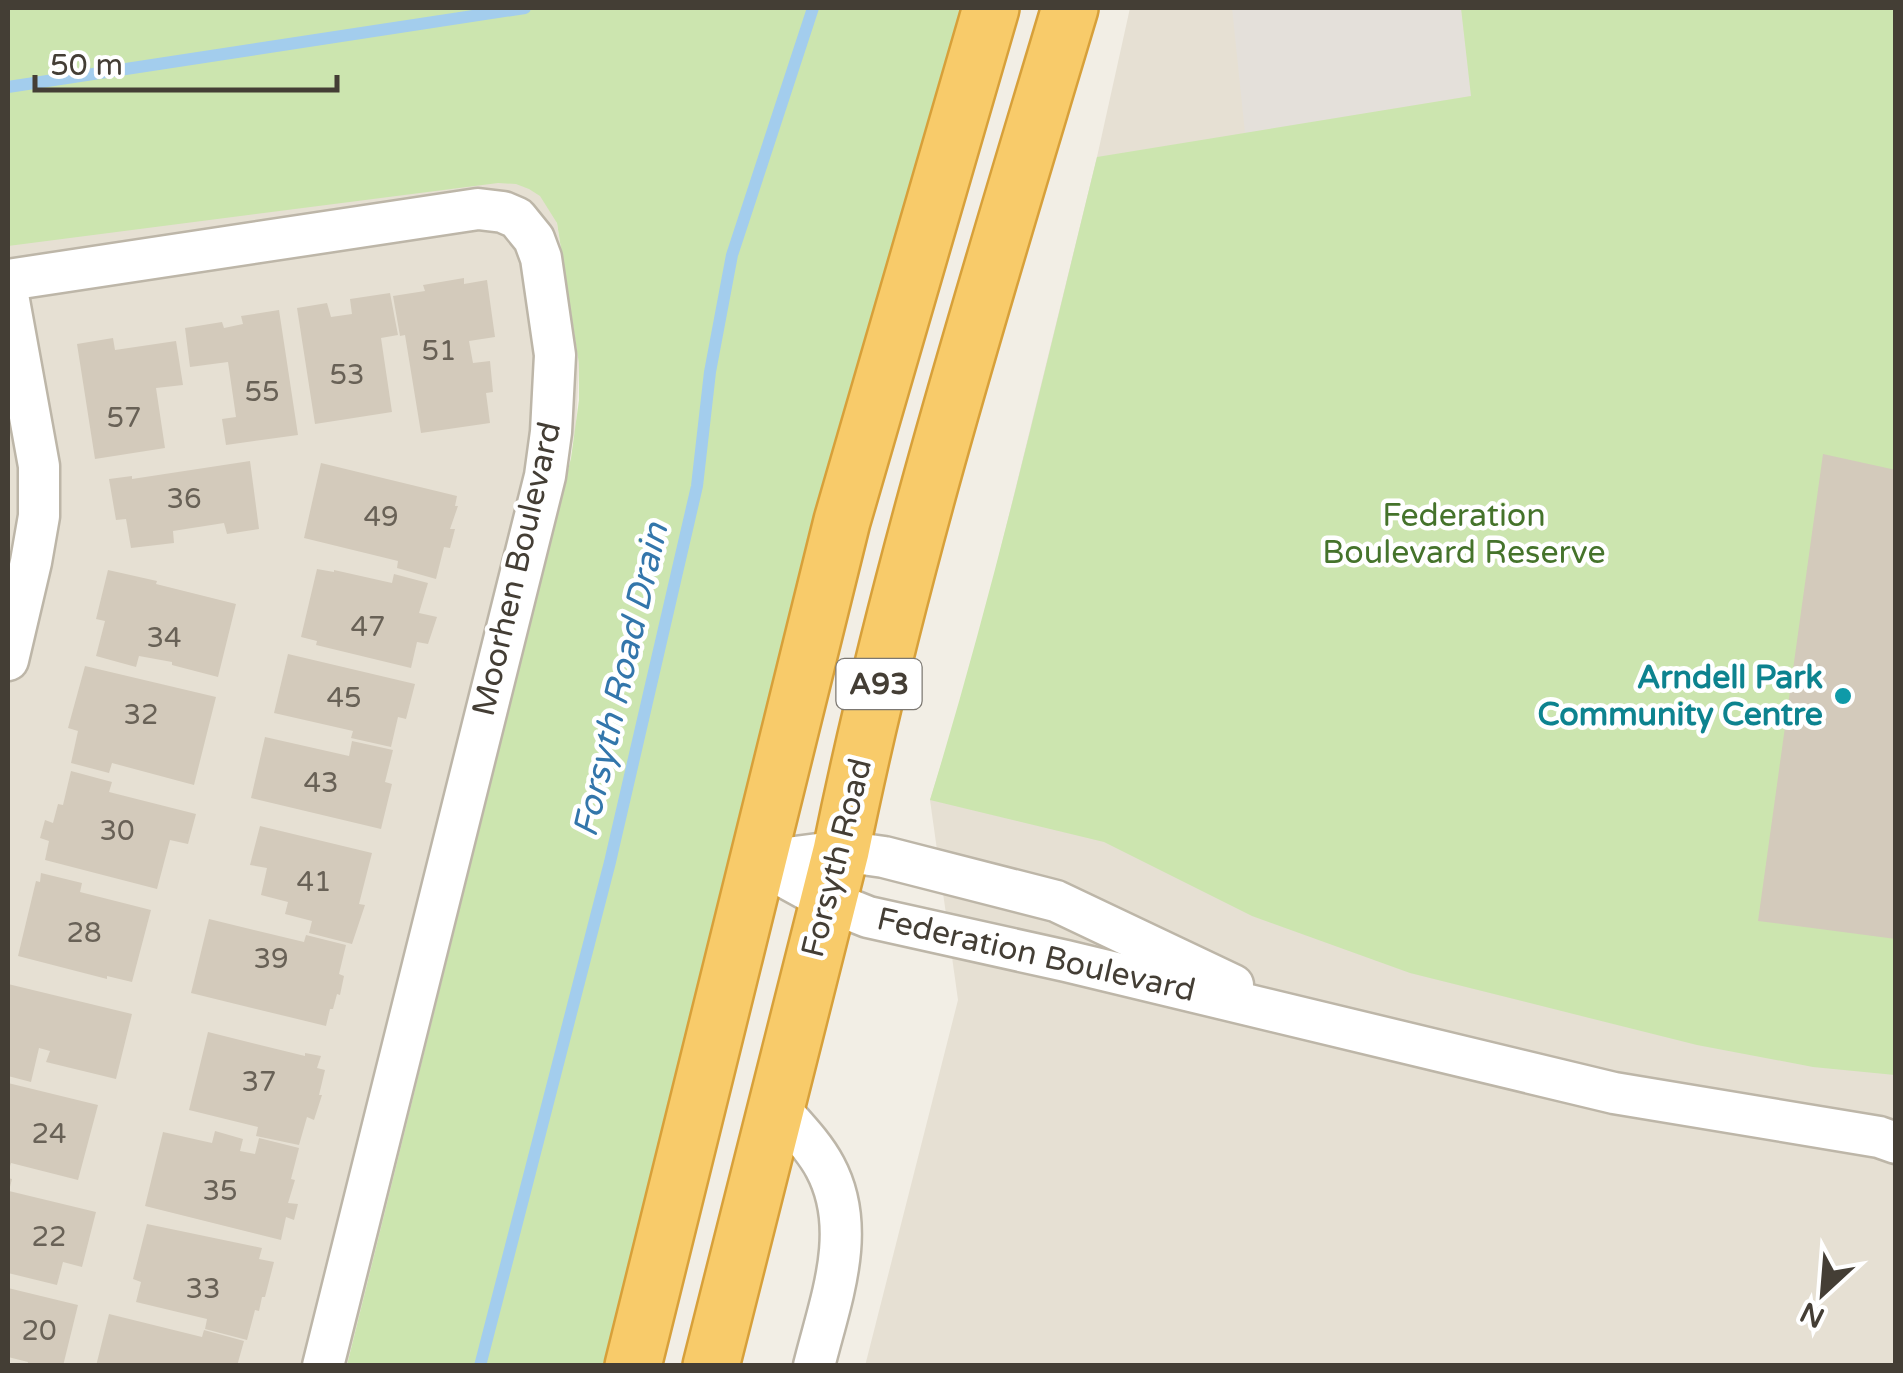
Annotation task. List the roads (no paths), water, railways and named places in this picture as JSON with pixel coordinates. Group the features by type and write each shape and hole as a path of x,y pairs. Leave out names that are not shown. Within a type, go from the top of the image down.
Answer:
{"highway":[{"name":"A93","path":"633,1366 842,521 991,8"},
{"name":"Forsyth Road","path":"710,1366 910,563 1070,8"}],"street":[{"name":"Moorhen Boulevard","path":"8,280 478,209 517,218 534,239 541,258 555,355 553,416 545,476 323,1366"},
{"path":"8,294 39,466 40,516 8,660"},
{"name":"Federation Boulevard","path":"757,862 834,876 884,857 1056,901 1309,1020"},
{"name":"Federation Boulevard","path":"834,876 868,917 1614,1093 1890,1138"},
{"path":"776,1105 823,1163 836,1190 841,1214 840,1257 814,1366"}],"waterway":[{"path":"8,87 525,8"},
{"name":"Forsyth Road Drain","path":"480,1366 610,862 697,486 710,372 732,255 813,8"}],"place":[{"name":"Arndell Park Community Centre","path":"1843,696"}],"park label":[{"name":"Federation Boulevard Reserve","path":"1464,534"}]}
